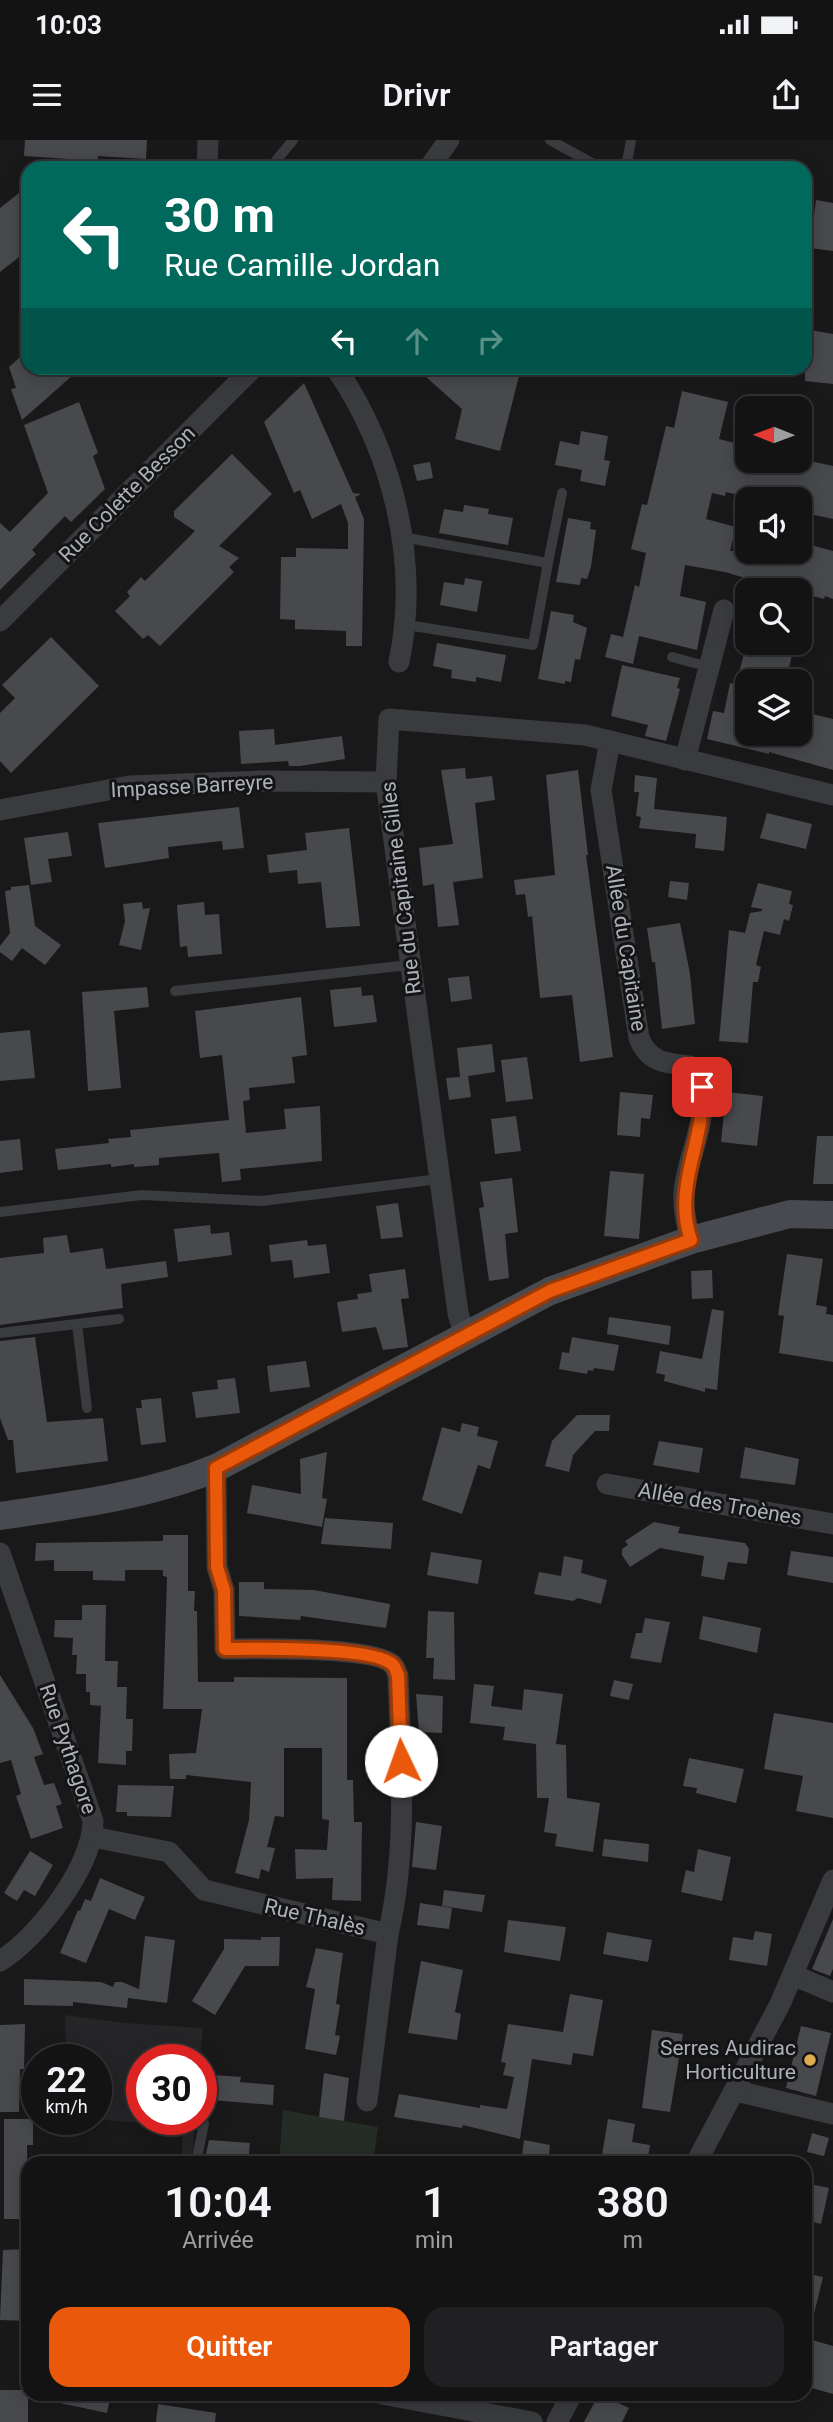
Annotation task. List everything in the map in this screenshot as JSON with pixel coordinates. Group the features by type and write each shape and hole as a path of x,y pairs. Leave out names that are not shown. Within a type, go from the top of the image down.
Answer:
{"main road":[{"path":"0,1516 138,1493 216,1468 550,1291 691,1240 790,1214 833,1215"}],"street":[{"path":"207,161 208,140"},
{"path":"434,161 449,140"},
{"name":"Rue Colette Besson","path":"0,621 246,375"},
{"path":"340,375 376,439 402,537 407,625 399,662"},
{"path":"685,760 724,610"},
{"name":"Rue du Capitaine Gilles","path":"465,1337 459,1321 386,782 389,719 585,735 833,794"},
{"name":"Allée du Capitaine","path":"610,741 601,790 639,1038 650,1057 662,1063 690,1066 702,1087 696,1143 684,1190 684,1213 691,1240"},
{"name":"Impasse Barreyre","path":"0,810 130,786 260,781 386,782"},
{"path":"216,1468 217,1567 224,1590 225,1649 327,1650 383,1660 393,1665 398,1675 400,1731 396,1899 388,1934"},
{"name":"Allée des Troènes","path":"607,1484 833,1524"},
{"name":"Rue Pythagore","path":"0,1553 93,1821 93,1837 87,1856 54,1908 17,1951 0,1961"},
{"name":"Rue Thalès","path":"93,1837 169,1852 204,1890 388,1934 367,2101"},
{"path":"700,2156 736,2091 831,1891"},
{"path":"793,1975 833,1992"},
{"path":"736,2091 833,2114"},
{"path":"420,2401 532,2422"},
{"path":"556,2422 568,2401"}],"lane":[{"path":"276,161 293,140"},
{"path":"550,140 588,161"},
{"path":"627,161 631,140"},
{"path":"407,625 533,645 562,493"},
{"path":"402,537 548,563"},
{"path":"672,657 709,667"},
{"path":"175,991 409,965"},
{"path":"0,1212 142,1195 262,1201 439,1179"},
{"path":"0,1333 118,1319"},
{"path":"77,1324 87,1408"},
{"path":"197,2156 202,2135"}],"shaded area":[{"path":"65,2015 125,2023 203,2028 202,2044 126,2044 126,2122 112,2121 112,2044 66,2044"},
{"path":"283,2110 378,2127 374,2156 280,2156"},
{"path":"183,2135 194,2135 192,2156 181,2156"}],"building":[{"path":"25,140 147,140 146,159 98,156 98,161 24,156"},
{"path":"21,192 21,256 0,272 0,208"},
{"path":"816,200 833,203 833,251 812,248"},
{"path":"812,330 833,334 833,384 805,381 805,375 812,375"},
{"path":"21,356 21,375 73,375 22,420 11,389 16,388 9,367"},
{"path":"424,375 519,375 500,451 455,439 462,409"},
{"path":"304,383 353,493 361,494 355,497 364,519 362,646 346,646 346,631 295,629 295,620 280,619 281,557 296,557 296,548 348,549 348,523 341,504 312,519 300,490 294,493 264,422"},
{"path":"682,391 728,402 719,439 735,443 735,473 812,473 812,462 833,466 833,519 812,515 812,487 735,487 735,494 726,492 725,496 712,493 706,519 735,527 730,551 735,551 735,564 812,564 812,545 833,551 833,599 812,596 812,578 745,578 685,565 680,596 706,602 697,650 639,636 633,664 605,657 611,634 623,637 635,585 639,587 646,553 631,549 642,504 647,505 666,426 674,428"},
{"path":"79,402 98,453 93,456 105,489 71,522 65,516 32,550 36,554 0,590 0,523 10,532 48,493 24,425"},
{"path":"581,431 608,436 604,460 610,461 605,486 580,481 582,470 555,465 560,441 579,445"},
{"path":"232,454 272,494 219,546 239,558 229,567 234,572 160,646 148,635 143,639 115,611 130,596 127,592 141,577 145,581 195,531 174,517 174,511"},
{"path":"430,462 433,478 417,481 413,465"},
{"path":"464,505 489,509 488,514 513,518 508,545 439,533 444,509 463,512"},
{"path":"568,518 591,522 590,529 596,530 591,567 587,579 581,578 580,585 556,582"},
{"path":"465,578 482,581 477,612 440,605 444,582 464,585"},
{"path":"551,611 574,615 573,622 587,628 580,660 575,659 571,682 565,681 565,684 538,679"},
{"path":"51,637 99,686 11,773 0,761 0,713 15,698 2,685"},
{"path":"437,643 506,655 501,682 476,677 476,682 451,678 452,670 433,666"},
{"path":"744,655 792,655 789,669 740,669"},
{"path":"622,665 680,678 677,688 680,689 666,741 645,736 648,725 611,716"},
{"path":"730,683 735,684 735,746 707,739 713,711 724,713"},
{"path":"812,714 833,719 833,770 736,746 812,746"},
{"path":"274,729 275,745 342,736 345,759 300,766 289,766 288,761 241,764 239,731"},
{"path":"465,768 466,779 492,776 495,800 475,803 483,878 453,882 459,925 438,927 434,884 423,886 419,848 453,844 441,770"},
{"path":"578,770 586,855 613,1057 580,1062 572,995 540,998 532,916 528,917 525,894 516,895 514,880 555,875 546,775"},
{"path":"635,775 657,778 654,809 727,817 724,851 695,848 696,834 639,828 641,817 636,816 639,792 634,792"},
{"path":"239,807 244,848 223,850 222,841 168,847 169,858 105,868 98,823"},
{"path":"767,813 812,824 806,849 760,838"},
{"path":"349,828 360,926 326,928 321,882 298,884 297,870 269,873 267,855 307,850 305,833"},
{"path":"68,832 72,856 48,859 52,882 31,885 24,838"},
{"path":"670,881 689,883 687,900 668,897"},
{"path":"758,883 792,891 789,904 793,905 789,921 784,919 780,935 764,931 756,965 761,967 758,982 753,982 748,1043 719,1041 729,930 745,933 750,913 762,911 751,907"},
{"path":"29,885 35,926 61,945 45,965 22,948 12,961 0,952 0,946 10,933 5,891 11,890 11,887"},
{"path":"142,902 143,909 150,908 141,950 119,945 125,921 123,904"},
{"path":"204,902 205,915 219,914 222,954 188,957 187,946 180,947 177,905"},
{"path":"680,923 690,974 695,1024 662,1029 655,962 652,962 647,928"},
{"path":"469,976 472,999 451,1002 448,978"},
{"path":"147,987 149,1007 114,1011 121,1088 88,1091 82,992"},
{"path":"361,987 362,996 373,995 377,1022 334,1027 330,990"},
{"path":"301,997 307,1055 292,1057 295,1083 249,1088 250,1100 243,1101 246,1133 286,1129 284,1109 320,1106 322,1161 240,1169 241,1180 222,1182 219,1153 159,1158 159,1165 111,1167 111,1164 58,1170 55,1149 109,1143 108,1139 131,1137 130,1130 229,1120 222,1055 200,1058 195,1011"},
{"path":"30,1030 35,1078 0,1081 0,1033"},
{"path":"492,1044 495,1072 468,1076 471,1097 449,1100 446,1078 460,1077 457,1048"},
{"path":"527,1057 533,1099 506,1102 501,1060"},
{"path":"620,1092 653,1095 650,1119 641,1118 640,1137 617,1135"},
{"path":"726,1092 763,1096 757,1146 721,1142"},
{"path":"516,1116 521,1151 495,1154 491,1119"},
{"path":"817,1136 833,1136 833,1184 813,1184"},
{"path":"20,1139 23,1170 0,1173 0,1141"},
{"path":"610,1171 644,1174 639,1239 604,1236"},
{"path":"512,1178 518,1232 505,1234 509,1278 489,1281 479,1208 484,1207 480,1182"},
{"path":"398,1203 403,1237 381,1239 376,1206"},
{"path":"210,1225 211,1234 229,1232 232,1255 178,1262 174,1229"},
{"path":"67,1235 70,1253 103,1248 106,1269 166,1261 168,1277 121,1284 123,1308 0,1325 0,1258 44,1253 43,1238"},
{"path":"307,1240 308,1246 326,1244 330,1273 294,1278 292,1260 271,1262 269,1245"},
{"path":"787,1254 823,1259 816,1305 827,1307 826,1314 833,1315 833,1362 779,1353 784,1316 778,1315"},
{"path":"405,1269 409,1298 401,1299 408,1347 383,1350 376,1327 342,1332 337,1302 358,1299 357,1294 372,1292 369,1274"},
{"path":"712,1270 713,1298 692,1299 691,1271"},
{"path":"712,1309 724,1311 717,1390 705,1388 705,1392 664,1381 665,1375 656,1373 660,1351 702,1359"},
{"path":"609,1317 671,1326 669,1345 607,1334"},
{"path":"35,1337 47,1422 103,1418 108,1461 16,1473 13,1440 8,1440 0,1418 0,1341"},
{"path":"572,1337 619,1345 614,1371 594,1368 593,1371 588,1370 587,1374 559,1369 562,1352 569,1353"},
{"path":"306,1361 310,1387 270,1392 267,1366"},
{"path":"235,1378 240,1413 196,1418 192,1392 218,1389 217,1380"},
{"path":"161,1398 166,1442 141,1445 136,1408 142,1408 141,1400"},
{"path":"577,1415 610,1415 609,1431 595,1431 573,1455 569,1472 545,1466 552,1441"},
{"path":"462,1423 479,1427 477,1436 498,1441 490,1469 478,1465 462,1514 422,1500 442,1427 460,1432"},
{"path":"659,1441 703,1448 699,1473 653,1465"},
{"path":"745,1447 799,1459 795,1485 740,1478"},
{"path":"327,1452 322,1498 327,1499 322,1527 247,1513 252,1485 301,1494 300,1459"},
{"path":"325,1518 393,1523 391,1549 321,1544"},
{"path":"654,1522 680,1527 678,1533 745,1543 749,1549 747,1564 728,1562 724,1580 701,1576 704,1556 660,1548 630,1567 622,1555 622,1549 628,1545 625,1541"},
{"path":"163,1535 188,1535 188,1591 195,1591 194,1611 197,1611 198,1682 234,1682 234,1677 347,1678 347,1780 353,1780 354,1822 362,1822 361,1901 332,1900 333,1878 296,1879 295,1849 327,1850 329,1820 322,1819 322,1748 284,1748 284,1817 275,1816 267,1847 275,1848 269,1872 261,1869 259,1879 235,1873 249,1820 251,1782 186,1775 186,1779 170,1779 169,1754 196,1753 202,1709 163,1709 167,1577 163,1576 163,1570 125,1570 125,1581 93,1580 93,1571 54,1571 54,1560 35,1561 36,1543 163,1541"},
{"path":"791,1551 833,1557 833,1583 787,1575"},
{"path":"431,1552 482,1560 478,1584 427,1575"},
{"path":"564,1556 583,1560 581,1573 607,1580 601,1604 578,1598 573,1601 534,1594 539,1572 561,1576"},
{"path":"239,1582 264,1582 264,1589 314,1590 390,1604 386,1628 301,1616 300,1620 239,1616"},
{"path":"82,1605 106,1605 105,1661 118,1661 117,1687 127,1687 126,1719 133,1719 132,1751 126,1751 126,1765 98,1763 101,1706 90,1705 90,1692 86,1692 86,1674 76,1674 77,1655 72,1655 73,1638 54,1637 55,1620 82,1620"},
{"path":"428,1611 454,1612 455,1680 433,1679 434,1658 426,1658"},
{"path":"703,1616 761,1628 757,1653 699,1639"},
{"path":"645,1618 670,1622 661,1663 630,1658 636,1633 642,1633"},
{"path":"0,1675 33,1728 43,1754 34,1757 44,1785 54,1783 62,1804 56,1806 63,1828 31,1839 16,1796 21,1794 11,1760 0,1763"},
{"path":"614,1680 633,1684 629,1700 610,1696"},
{"path":"474,1684 494,1686 491,1706 522,1710 524,1689 563,1694 556,1744 566,1745 567,1798 600,1803 593,1852 555,1846 557,1834 544,1832 549,1798 537,1798 536,1744 503,1740 505,1727 470,1723"},
{"path":"416,1694 443,1696 442,1733 419,1732"},
{"path":"774,1713 833,1723 833,1818 796,1811 803,1776 764,1769"},
{"path":"689,1758 744,1769 736,1803 696,1793 697,1788 683,1786"},
{"path":"118,1785 174,1786 171,1817 127,1816 127,1812 116,1812"},
{"path":"416,1822 442,1826 436,1870 412,1867"},
{"path":"604,1839 649,1844 648,1862 602,1856"},
{"path":"698,1849 731,1857 722,1901 681,1892 686,1870 694,1872"},
{"path":"30,1851 53,1865 35,1896 24,1890 17,1901 4,1893"},
{"path":"100,1878 145,1897 135,1920 109,1909 86,1963 60,1953 78,1910 80,1911 85,1899 91,1901"},
{"path":"444,1890 485,1895 482,1912 442,1906"},
{"path":"420,1903 452,1908 449,1929 417,1925"},
{"path":"833,1919 833,1969 830,1976 812,1969"},
{"path":"508,1920 566,1927 560,1961 504,1952"},
{"path":"755,1931 772,1934 767,1966 729,1960 733,1937 753,1940"},
{"path":"607,1932 652,1940 648,1962 603,1954"},
{"path":"145,1936 175,1940 167,2003 128,1998 127,2008 73,2002 73,2006 24,2005 24,1979 101,1982 113,1987 115,1982 122,1982 139,1989"},
{"path":"261,1937 280,1937 279,1966 245,1966 215,2015 192,2001 224,1949 224,1939 261,1940"},
{"path":"316,1948 343,1953 336,2004 340,2005 335,2035 340,2036 336,2055 305,2049 315,1989 306,1987"},
{"path":"421,1961 463,1970 455,2012 461,2014 457,2040 408,2033"},
{"path":"570,1994 603,2000 593,2056 573,2053 571,2065 532,2059 520,2139 463,2125 462,2128 394,2117 399,2094 480,2108 480,2105 507,2109 514,2077 503,2075 506,2063 501,2062 508,2024 563,2032"},
{"path":"25,2024 25,2044 21,2044 19,2112 0,2112 0,2025"},
{"path":"801,2026 831,2033 816,2096 786,2088"},
{"path":"652,2030 683,2034 670,2112 642,2108"},
{"path":"324,2073 349,2078 344,2121 319,2117"},
{"path":"217,2075 241,2077 240,2082 274,2085 273,2105 217,2100"},
{"path":"4,2119 21,2119 21,2135 33,2135 33,2145 27,2145 27,2156 21,2156 21,2219 4,2219"},
{"path":"608,2119 635,2124 632,2142 650,2145 648,2156 602,2155"},
{"path":"812,2133 829,2138 824,2156 807,2152"},
{"path":"209,2140 250,2143 249,2156 206,2156"},
{"path":"524,2140 550,2145 549,2156 522,2156"},
{"path":"812,2184 829,2188 821,2224 812,2222"},
{"path":"21,2249 21,2321 0,2320 3,2250"},
{"path":"812,2275 823,2277 812,2322"},
{"path":"812,2340 833,2346 833,2394 812,2388"},
{"path":"0,2390 21,2390 21,2401 28,2401 28,2422 0,2422"},
{"path":"50,2401 110,2401 107,2413"},
{"path":"595,2401 614,2401 629,2408 622,2422 584,2422"},
{"path":"158,2404 216,2413 215,2422 156,2422"}],"place":[{"name":"Serres Audirac Horticulture","path":"810,2060"}],"route":[{"path":"401,1761 398,1675 393,1665 383,1660 327,1650 225,1649 224,1590 217,1567 216,1468 447,1348 550,1291 691,1240 684,1213 684,1190 696,1143 703,1100 702,1087"}]}
